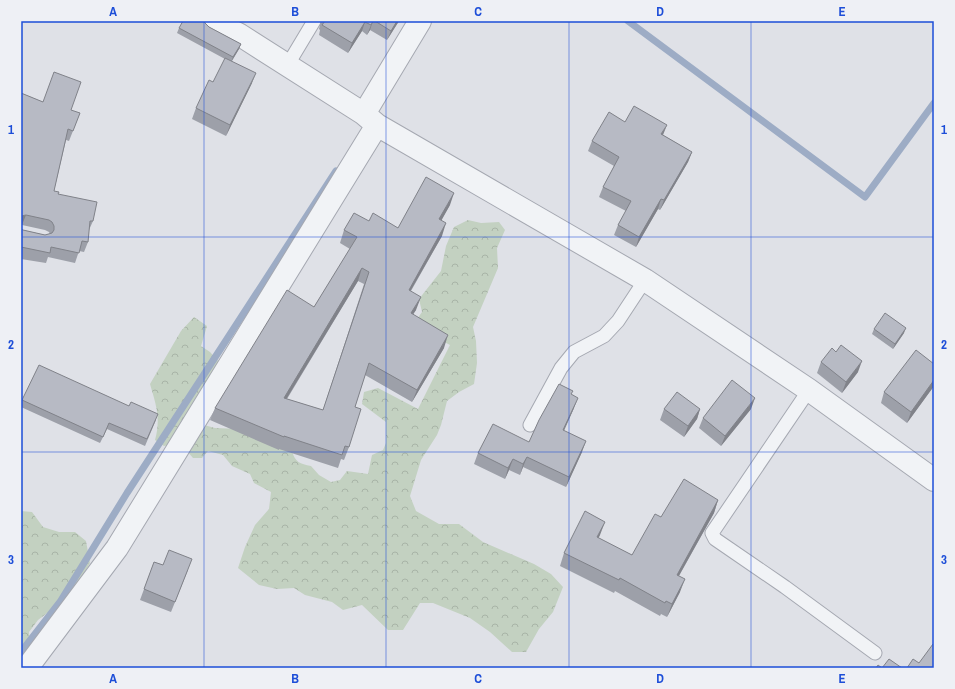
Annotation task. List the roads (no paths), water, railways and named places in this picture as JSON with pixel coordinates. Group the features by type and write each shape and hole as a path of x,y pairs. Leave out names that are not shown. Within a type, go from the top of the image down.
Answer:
{"street":[{"path":"213,21 240,35 370,120 645,280 809,390 934,480"},
{"path":"27,668 116,548 370,120 420,21"}],"lane":[{"path":"287,66 314,21"},
{"path":"530,425 561,368 574,352 604,336 618,321 645,280"},
{"path":"809,390 712,533 715,539 785,587 875,653"}],"waterway":[{"path":"628,21 865,197 934,103"},
{"path":"21,652 60,602 127,493 336,171"}]}
